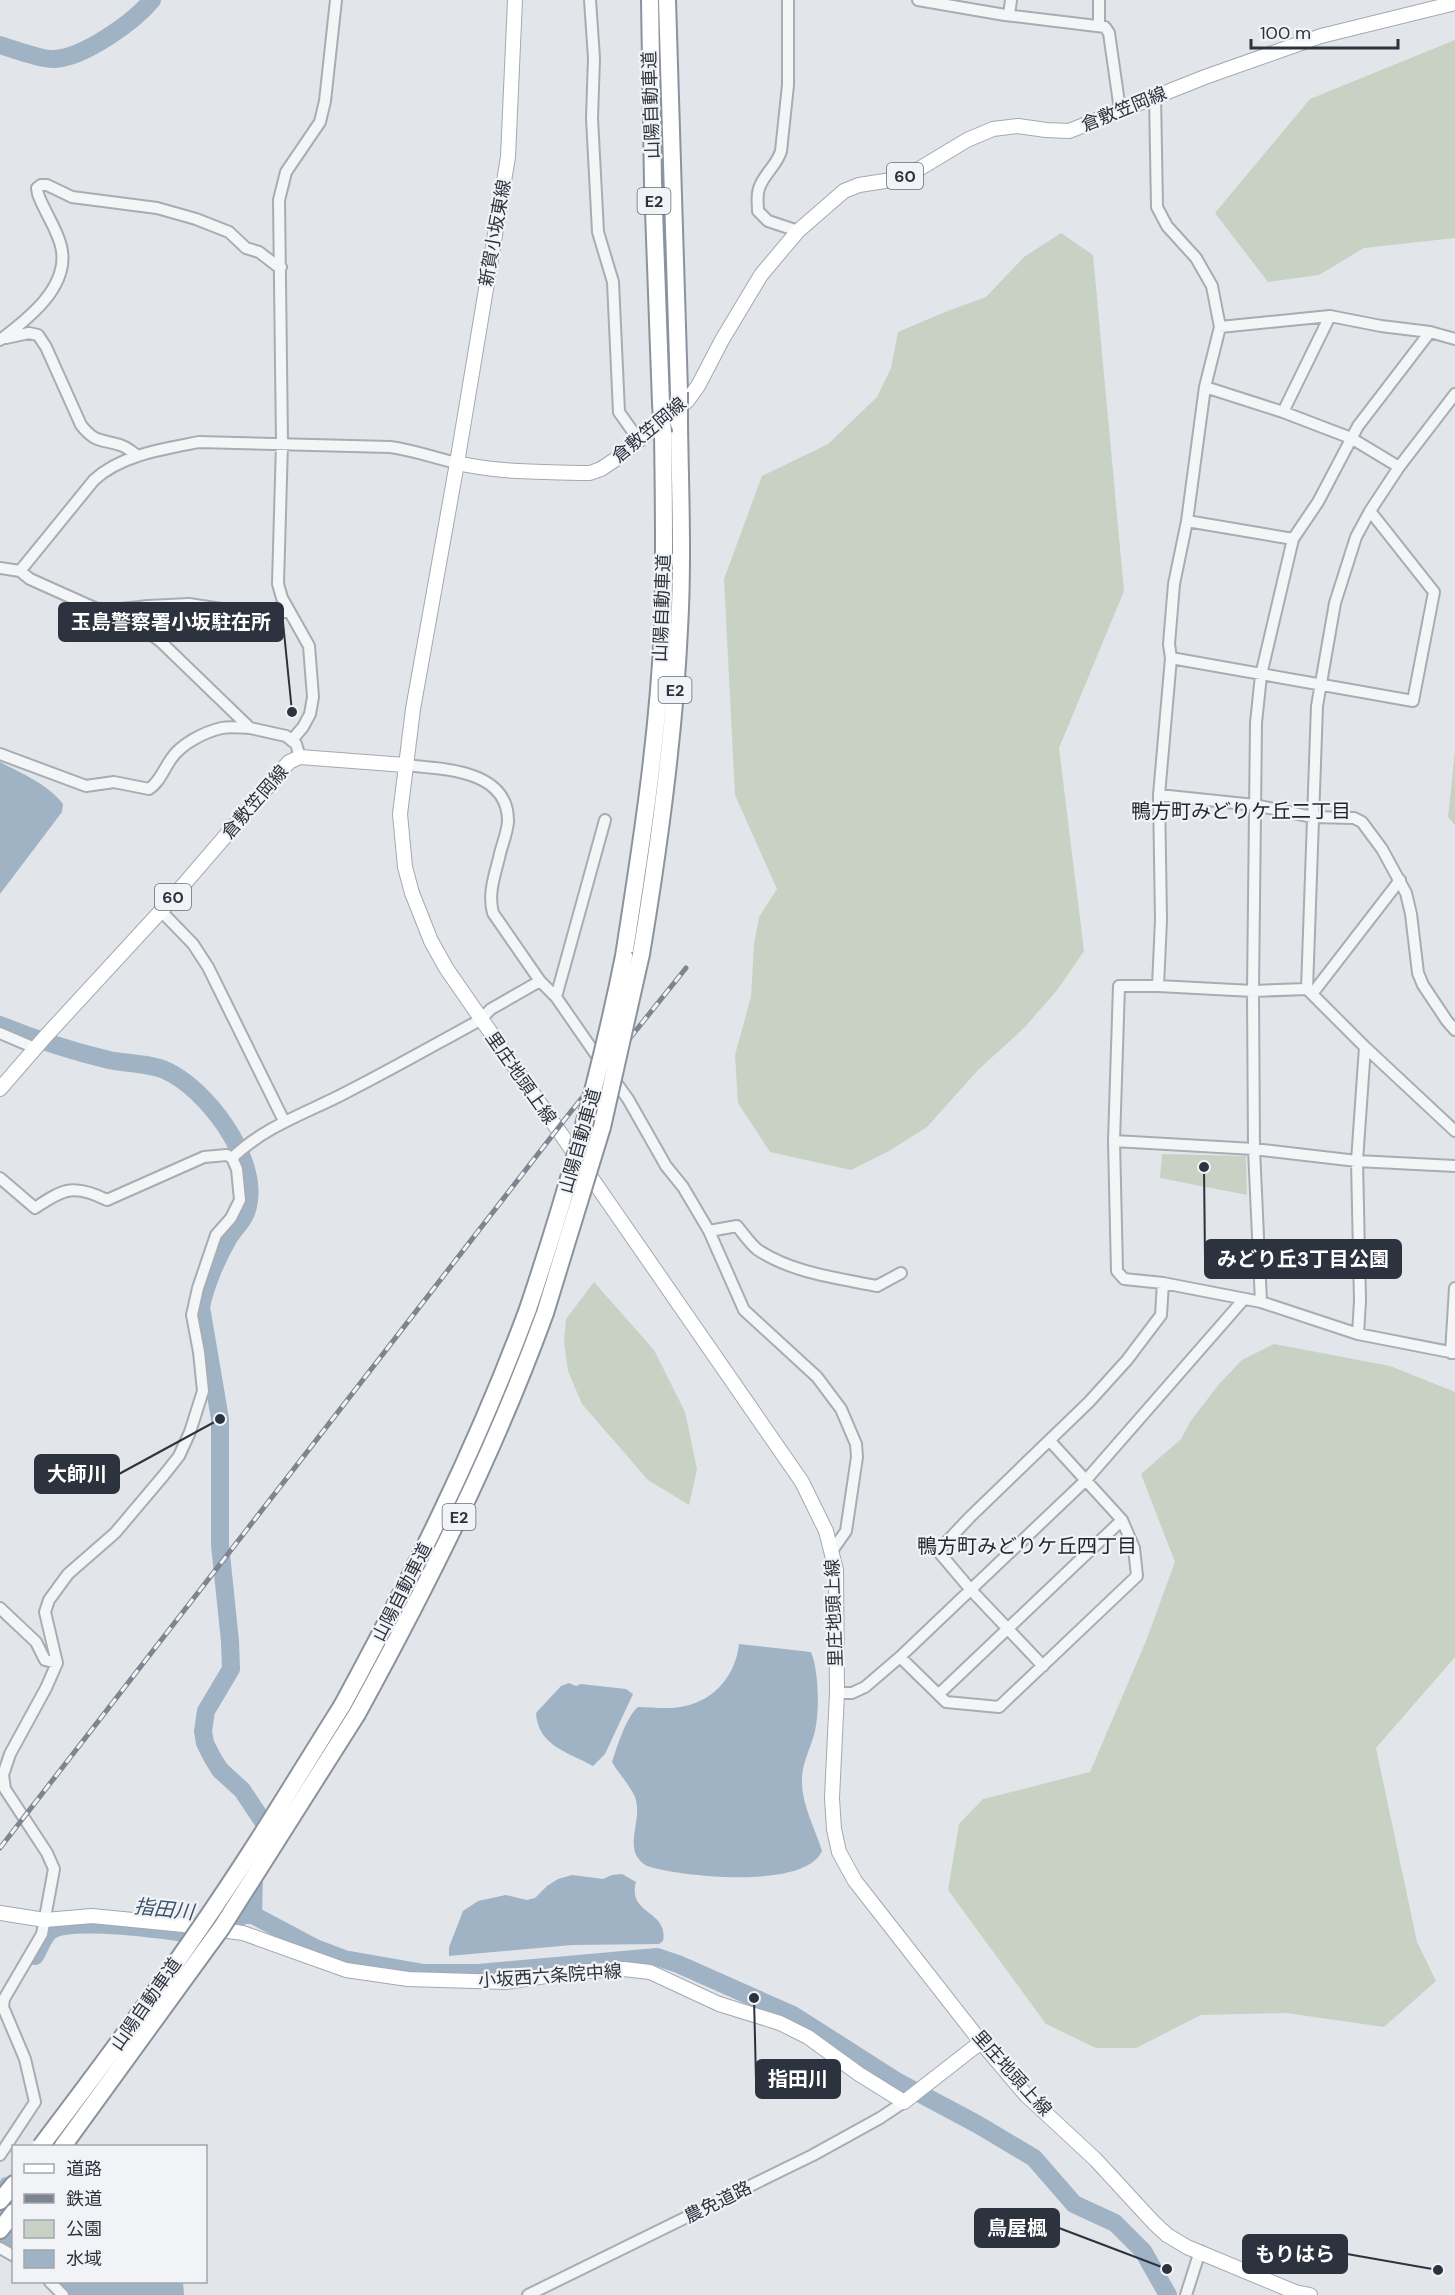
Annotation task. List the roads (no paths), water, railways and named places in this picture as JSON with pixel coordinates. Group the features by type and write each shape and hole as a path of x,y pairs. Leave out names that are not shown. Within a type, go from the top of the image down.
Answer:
{"highway":[{"name":"山陽自動車道","path":"64,2145 222,1927 349,1710 391,1615 454,1488 500,1382 528,1309 586,1123 612,1018 633,955 663,630 663,433 653,183 650,0"},
{"name":"山陽自動車道","path":"42,2145 102,2067 406,1624 471,1494 500,1430 545,1313 602,1127 633,955 659,845 671,741 680,628 679,392 667,0"},
{"path":"0,2201 12,2186"},
{"path":"0,2230 12,2215"}],"main road":[{"name":"新賀小坂東線","path":"457,463 508,157 511,131 515,0"},
{"name":"倉敷笠岡線","path":"457,463 479,468 520,471 590,472 601,469 616,459 687,401 698,386 760,275 798,231 844,191 859,184 904,178 967,140 993,129 1018,126 1069,130 1321,36 1455,3"},
{"path":"405,765 442,537 457,463"},
{"name":"倉敷笠岡線","path":"0,1089 39,1043 161,911 290,762 300,757 405,765"},
{"name":"里庄地頭上線","path":"405,765 400,814 405,867 412,893 431,942 480,1020 802,1482 818,1512 832,1551 836,1570 837,1693 832,1798 834,1828 839,1852 855,1881 981,2042 1026,2095 1095,2159 1167,2235 1186,2247 1295,2292 1310,2295"},
{"name":"小坂西六条院中線","path":"0,1913 45,1920 92,1916 243,1933 346,1970 408,1979 506,1982 573,1972 624,1970 651,1972 719,2004 780,2023 808,2037 859,2074 908,2100"},
{"path":"908,2100 981,2042"}],"street":[{"path":"292,740 310,714 313,697 309,646 282,598 278,584 282,442 281,267 278,223 282,182 286,172 320,122 325,102 336,0"},
{"path":"590,0 594,58 592,118 598,232 613,282 619,412 638,439"},
{"path":"788,0 788,85 781,151 778,160 760,183 757,194 758,211 768,221 798,231"},
{"path":"918,0 1009,15 1105,27 1109,33 1120,110"},
{"path":"1009,15 1011,0"},
{"path":"1099,0 1099,25"},
{"path":"1155,96 1157,207 1167,226 1196,258 1212,286 1220,327 1205,387 1187,521 1174,584 1169,644 1171,658 1159,795 1161,921 1158,986"},
{"path":"0,339 22,324 40,305 60,273 61,246 38,194 37,188 41,185 47,185 72,197 157,208 212,225 230,232 246,248 259,252 276,266 281,267"},
{"path":"1220,327 1330,316 1381,326 1430,332 1455,339"},
{"path":"1283,412 1330,316"},
{"path":"1260,1302 1254,1149 1253,991 1256,723 1261,675 1293,538 1318,502 1351,438 1430,332"},
{"path":"0,339 29,333 38,335 46,347 81,425 89,435 100,441 119,445 138,456"},
{"path":"1205,387 1283,412 1351,438 1399,467"},
{"path":"1310,992 1312,817 1317,706 1335,603 1356,537 1370,511 1399,467 1455,394"},
{"path":"20,571 94,480 108,469 138,456 199,442 282,442 414,450 457,463"},
{"path":"1171,658 1413,701 1434,592 1370,511"},
{"path":"1187,521 1293,538"},
{"path":"0,568 20,571 30,579 140,628 160,641 250,728"},
{"path":"101,611 189,604 241,612 289,612"},
{"path":"0,754 86,786 114,782 149,789 154,786 173,756 182,747 224,727 250,728 286,736 292,740 300,757"},
{"path":"405,765 452,770 486,781 498,792 505,807 508,822 493,883 490,903 493,914 540,981 556,997 628,1100 666,1166 683,1187 709,1232 744,1311 817,1377 841,1410 856,1444 857,1457 846,1531 832,1551"},
{"path":"1159,795 1255,805 1312,817 1354,818 1362,822 1382,849 1406,893 1411,914 1418,973 1423,985 1447,1022 1455,1030"},
{"path":"556,997 605,820"},
{"path":"1310,992 1400,880"},
{"path":"161,911 193,944 208,966 284,1121"},
{"path":"0,1178 35,1208 56,1193 78,1189 107,1200 204,1157 235,1155 284,1121 345,1093 480,1020 491,1009 540,981"},
{"path":"1455,1131 1310,992 1119,986 1114,1141 1117,1271 1124,1279 1163,1283 1260,1302 1358,1334 1453,1353 1455,1288"},
{"path":"0,1032 39,1043"},
{"path":"1358,1334 1360,1300 1357,1161 1365,1047"},
{"path":"1114,1141 1254,1149 1357,1161 1455,1166"},
{"path":"0,2155 35,2102 25,2059 3,2003 42,1934 54,1869 47,1853 5,1789 3,1774 10,1754 57,1663 45,1612 49,1600 68,1574 115,1533 150,1492 179,1456 190,1432 203,1391 200,1352 192,1315 198,1288 216,1235 231,1218 240,1200 235,1155"},
{"path":"709,1232 736,1226 756,1249 780,1262 805,1271 877,1286 901,1273"},
{"path":"1043,1666 971,1590 938,1551 970,1517 1050,1441 1127,1360 1161,1315 1163,1283"},
{"path":"837,1693 852,1693 865,1687 900,1657 1086,1480 1244,1299"},
{"path":"900,1657 946,1702 999,1707 1137,1576 1134,1548 1122,1520 1050,1441"},
{"path":"939,1694 1122,1520"},
{"path":"0,1608 36,1642 45,1660 57,1663"},
{"name":"農免道路","path":"528,2295 813,2155 908,2100"},
{"path":"1186,2295 1200,2251"},
{"path":"51,2283 63,2295"}],"water":[{"path":"0,762 42,785 63,804 62,812 0,894"},
{"path":"739,1644 811,1652 817,1681 817,1716 814,1735 803,1768 802,1788 806,1807 822,1851 811,1863 792,1871 768,1876 686,1874 647,1866 635,1852 637,1806 635,1797 612,1762 622,1733 638,1707 685,1706 696,1703 714,1692 734,1666"},
{"path":"569,1683 576,1686 581,1684 626,1689 633,1694 605,1754 593,1766 548,1741 538,1724 536,1713 561,1686"},
{"path":"622,1874 636,1882 637,1901 660,1923 663,1941 659,1944 572,1945 449,1956 449,1947 463,1911 478,1901 506,1895 527,1900 535,1898 558,1879 572,1875 603,1879"},
{"path":"12,2175 12,2250 0,2242 0,2181 2,2178"},
{"path":"58,2283 183,2283 184,2295 70,2295"}],"waterway":[{"path":"0,45 42,58 66,57 93,46 121,28 152,0"},
{"path":"0,1025 81,1053 109,1060 153,1066 167,1071 198,1093 212,1108 236,1144 244,1164 249,1182 248,1207 220,1255 208,1281 201,1307 220,1419 220,1545 231,1669 206,1711 203,1731 205,1743 220,1770 242,1790 270,1832 268,1842"},
{"path":"253,1915 256,1870"},
{"name":"指田川","path":"35,1956 47,1934 60,1927 127,1926 212,1937 243,1915 253,1915 315,1948 344,1959 424,1973 478,1973 657,1957 793,2015 898,2082 977,2124 1034,2158 1074,2204 1115,2223 1143,2251 1168,2295"}],"railway":[{"path":"0,1848 569,1114 686,968"}],"place":[{"name":"玉島警察署小坂駐在所","path":"292,712"},
{"name":"みどり丘3丁目公園","path":"1204,1167"},
{"name":"大師川","path":"220,1419"},
{"name":"指田川","path":"754,1998"},
{"name":"鳥屋楓","path":"1167,2269"},
{"name":"もりはら","path":"1438,2270"}],"district":[{"name":"鴨方町みどりケ丘二丁目","path":"1241,811"},
{"name":"鴨方町みどりケ丘四丁目","path":"1027,1546"}]}
